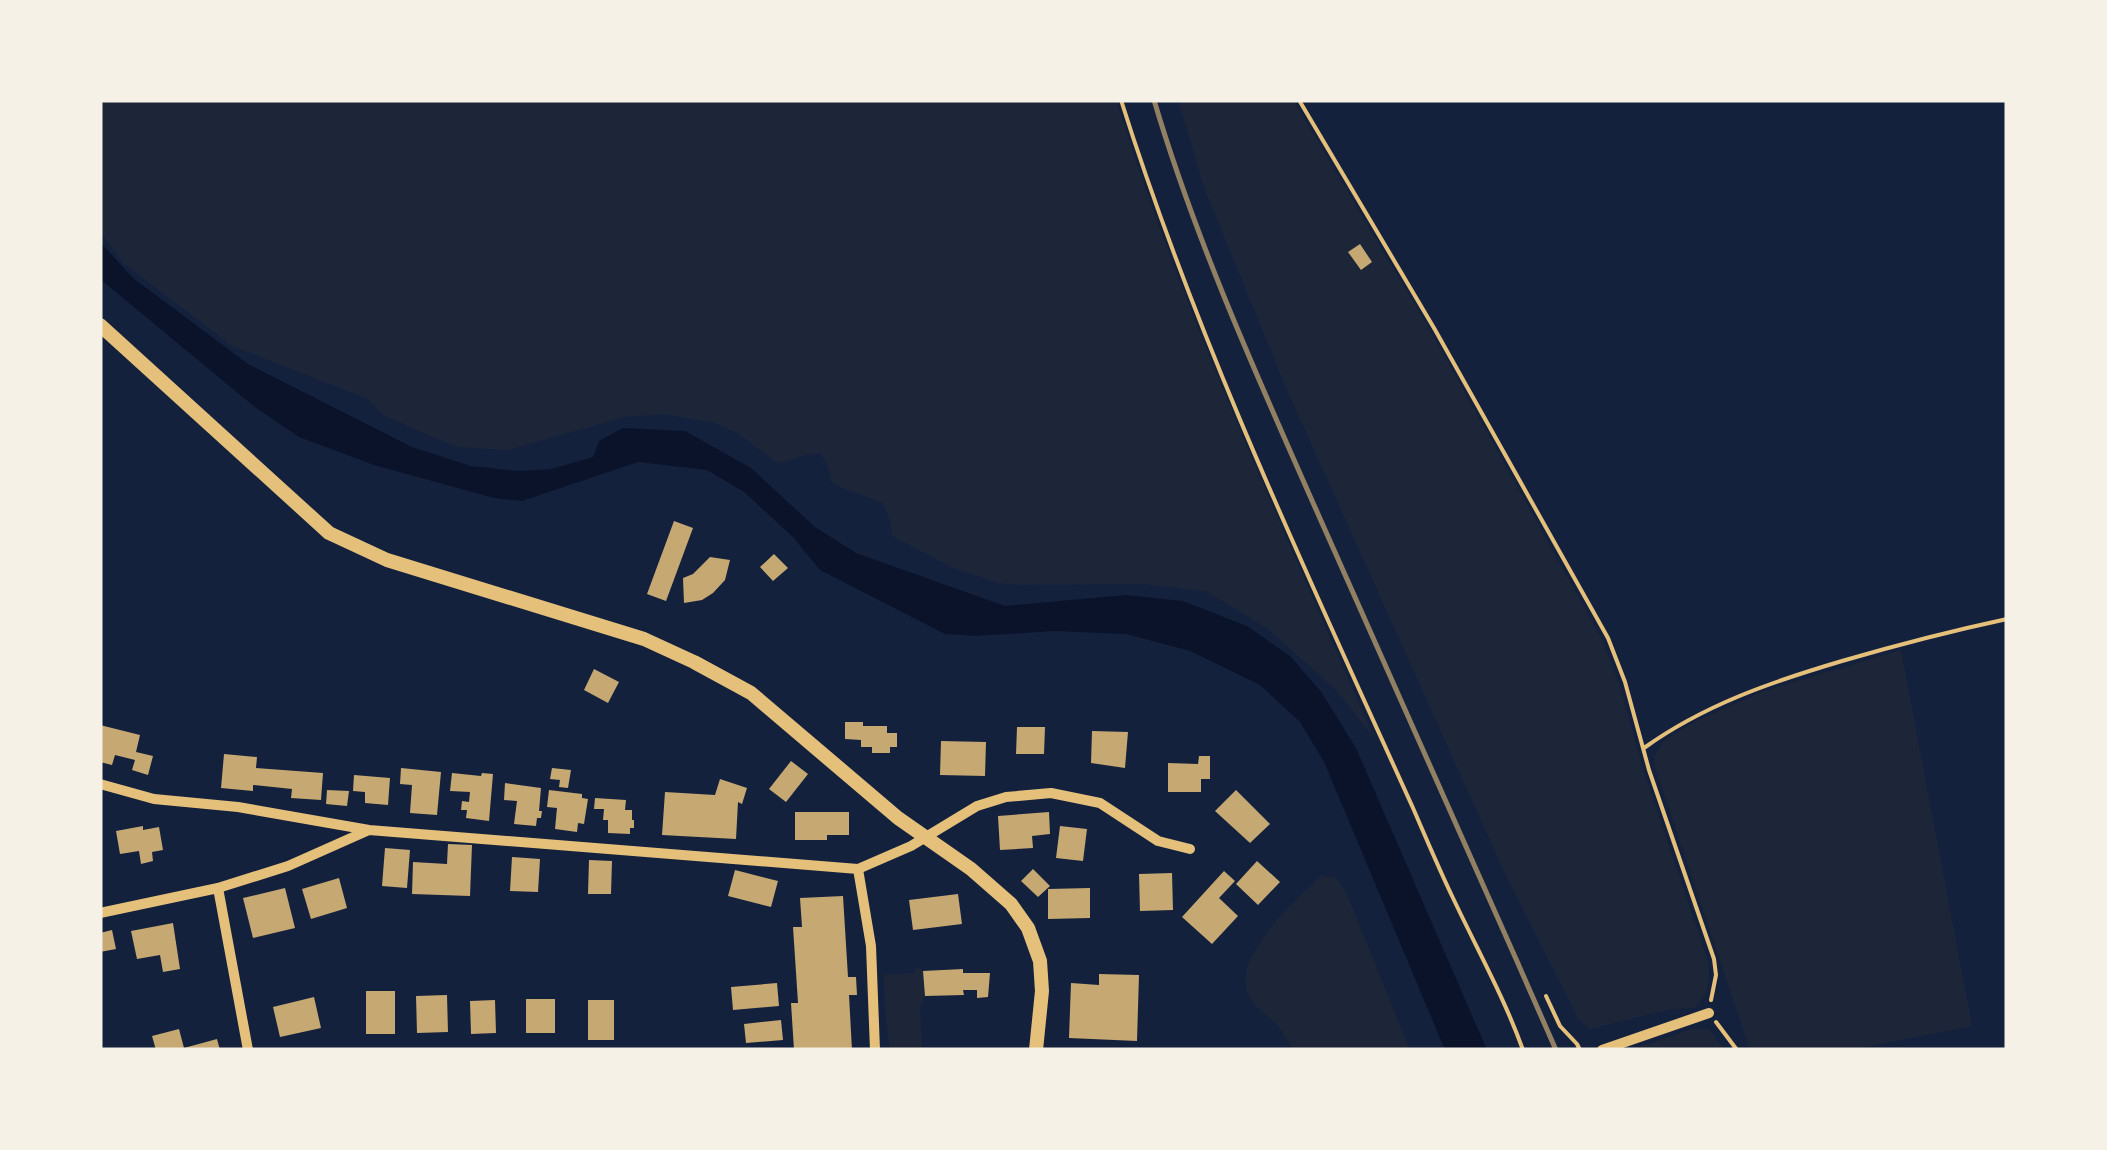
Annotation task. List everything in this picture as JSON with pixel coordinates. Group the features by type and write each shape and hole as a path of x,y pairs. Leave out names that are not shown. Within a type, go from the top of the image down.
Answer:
{"street":[{"path":"100,325 329,533 387,560 644,639 751,693 924,838 1011,904 1028,928 1040,961 1042,992 1036,1050"},
{"path":"100,784 154,799 238,807 369,830 858,869 924,838 977,806 1006,797 1051,793 1100,803 1158,841 1190,849"},
{"path":"100,913 218,888 288,866 369,830"},
{"path":"858,869 870,946 875,1050"},
{"path":"218,888 248,1050"},
{"path":"1602,1050 1708,1013"}],"path":[{"path":"1122,100 1199,322 1289,533 1523,1050"},
{"path":"1299,100 1434,328 1608,638 1714,960 1715,986 1708,1013 1737,1050"},
{"path":"1644,748 1708,708 1778,680 1934,634 2007,619"},
{"path":"1546,996 1560,1026 1580,1050"}],"shaded area":[{"path":"100,100 1116,100 1204,342 1374,738 1336,690 1268,629 1206,591 1141,584 1019,585 999,583 953,568 892,536 883,503 831,482 821,453 778,463 737,433 715,423 663,414 625,417 508,450 456,447 383,415 368,399 232,346 122,262 100,232"},
{"path":"1178,100 1293,100 1430,330 1603,641 1708,961 1708,986 1695,1008 1670,1009 1590,1029 1579,1020 1502,867 1286,388 1205,190"},
{"path":"100,242 133,278 248,364 412,447 471,466 518,471 551,469 593,457 599,441 623,428 685,431 751,468 815,527 856,553 1005,606 1126,595 1183,601 1247,626 1290,656 1322,693 1356,748 1487,1050 1445,1050 1324,762 1300,722 1260,685 1190,651 1126,634 945,634 820,570 793,537 744,492 707,470 638,462 522,501 494,498 374,465 299,437 256,408 100,279"},
{"path":"1901,650 1972,1026 1849,1050 1750,1050 1654,757 1664,740 1764,691"},
{"path":"1321,876 1336,878 1346,892 1410,1050 1293,1050 1279,1027 1249,996 1246,981 1257,947 1282,914"},
{"path":"915,967 923,971 922,1050 890,1050 884,975 915,973"},
{"path":"1692,1029 1709,1029 1725,1050 1629,1050"}],"building":[{"path":"1360,244 1372,262 1361,270 1348,252"},
{"path":"674,521 693,528 666,601 647,594"},
{"path":"774,554 788,568 773,581 760,567"},
{"path":"710,557 730,560 725,580 702,600 684,603 683,578"},
{"path":"594,669 619,682 608,703 584,690"},
{"path":"845,722 887,726 887,733 897,733 897,747 890,747 890,753 872,753 872,747 861,747 861,740 845,739"},
{"path":"100,725 140,735 136,752 153,756 148,775 132,770 135,760 115,755 112,765 100,762"},
{"path":"1017,727 1045,727 1044,754 1016,754"},
{"path":"1092,731 1128,732 1125,768 1091,763"},
{"path":"941,741 986,742 985,776 940,775"},
{"path":"224,754 257,757 256,768 323,773 321,800 291,798 292,789 253,785 253,791 221,788"},
{"path":"1199,756 1210,756 1210,779 1201,779 1201,792 1168,792 1168,763 1198,764"},
{"path":"791,761 808,774 786,802 769,789"},
{"path":"401,768 441,772 437,815 410,813 412,785 400,784"},
{"path":"552,768 571,770 568,788 559,787 560,780 550,779"},
{"path":"452,773 493,774 489,821 466,818 467,810 461,810 462,801 469,802 470,792 450,791"},
{"path":"354,775 390,778 388,805 365,803 365,792 353,791"},
{"path":"720,779 747,788 742,804 738,802 736,839 662,835 665,792 715,795"},
{"path":"505,783 541,788 542,811 536,826 514,824 517,801 504,800"},
{"path":"327,790 349,791 347,806 326,804"},
{"path":"549,790 582,794 582,798 588,799 584,824 578,823 577,832 555,829 557,808 547,807"},
{"path":"1236,790 1270,824 1250,843 1215,811"},
{"path":"595,798 626,800 625,810 632,810 634,820 630,834 608,833 604,809 594,809"},
{"path":"795,812 849,812 849,835 795,840"},
{"path":"1049,812 1050,834 1032,836 1033,848 1000,850 998,816"},
{"path":"143,826 143,830 159,827 163,850 152,852 153,861 141,864 139,851 120,854 116,831"},
{"path":"1060,826 1087,829 1083,861 1056,858"},
{"path":"448,844 472,845 470,896 412,894 413,862 447,864"},
{"path":"385,848 410,850 407,888 382,886"},
{"path":"512,857 540,859 538,892 510,891"},
{"path":"589,860 612,861 611,894 588,894"},
{"path":"1257,861 1280,882 1258,905 1236,884"},
{"path":"1033,869 1050,886 1038,897 1021,881"},
{"path":"735,870 778,881 771,907 728,896"},
{"path":"1224,871 1235,881 1219,898 1238,916 1212,944 1182,917"},
{"path":"1172,873 1173,910 1140,911 1139,874"},
{"path":"339,878 347,908 311,919 302,889"},
{"path":"285,888 295,928 253,938 243,898"},
{"path":"1090,888 1090,918 1048,919 1048,889"},
{"path":"958,894 962,924 913,930 909,900"},
{"path":"843,896 848,977 856,977 857,995 849,995 852,1050 794,1050 791,1003 798,1003 793,927 802,927 800,898"},
{"path":"173,923 180,969 163,972 160,955 137,959 131,931"},
{"path":"112,930 116,949 100,952 100,933"},
{"path":"963,969 963,973 990,973 988,997 977,998 977,990 963,990 964,995 925,996 923,971"},
{"path":"1099,974 1139,975 1137,1041 1069,1038 1071,983 1099,985"},
{"path":"777,983 779,1006 733,1010 731,987"},
{"path":"366,991 395,991 395,1034 366,1034"},
{"path":"447,995 448,1032 417,1033 416,996"},
{"path":"314,997 321,1028 280,1037 273,1007"},
{"path":"526,999 555,999 555,1033 526,1033"},
{"path":"495,1000 496,1033 471,1034 470,1001"},
{"path":"588,1000 614,1000 614,1040 588,1040"},
{"path":"781,1020 783,1040 746,1043 744,1024"},
{"path":"179,1029 184,1048 217,1039 220,1050 156,1050 152,1036"}],"railway":[{"path":"1154,100 1190,208 1253,367 1556,1050"}]}
